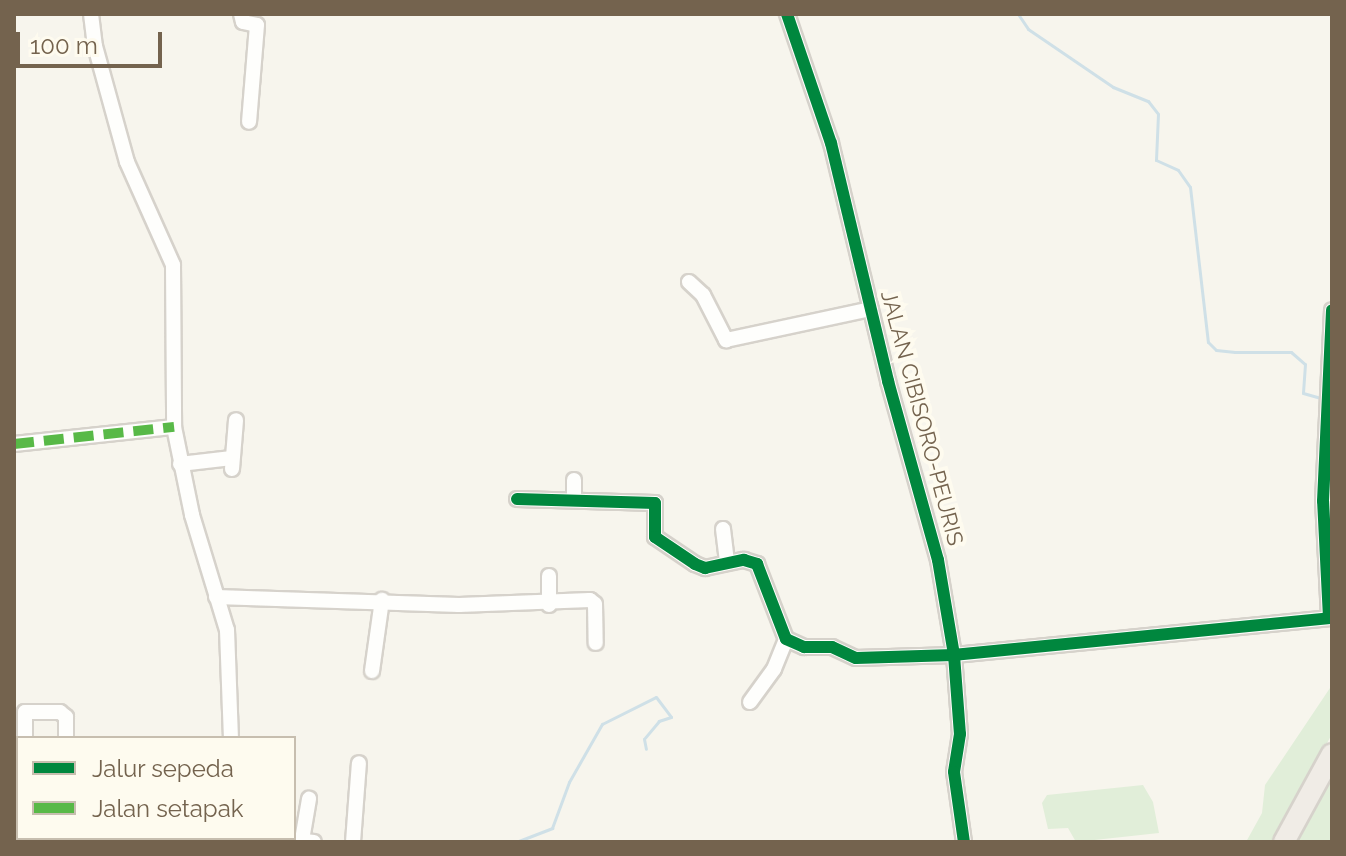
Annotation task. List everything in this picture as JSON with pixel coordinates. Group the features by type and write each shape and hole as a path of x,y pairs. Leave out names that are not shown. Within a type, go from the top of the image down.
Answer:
{"highway":[{"path":"1284,842 1332,754"}],"street":[{"path":"91,14 95,46 127,162 173,265 174,427 180,464 231,654 231,736"},
{"path":"241,14 243,22 257,25 249,122"},
{"name":"JALAN CIBISORO-PEURIS","path":"787,14 831,143 871,309 930,521 954,655 960,734 954,772 964,842"},
{"path":"689,282 703,295 726,340 871,309"},
{"path":"517,499 655,503 655,537 699,566 727,561 750,562 786,639 804,647 832,647 856,658 954,655 1329,618 1325,399 1332,310"},
{"path":"180,464 232,463 236,420"},
{"path":"14,444 174,427"},
{"path":"574,480 574,500"},
{"path":"723,529 727,561"},
{"path":"549,576 549,605"},
{"path":"459,605 463,587"},
{"path":"216,597 382,600 459,605 594,602 596,643"},
{"path":"372,671 382,600"},
{"path":"750,702 774,669 786,639"},
{"path":"25,736 25,712 60,712 66,717 66,736"},
{"path":"353,842 359,763"},
{"path":"308,841 309,799"}],"green space":[{"path":"1332,685 1332,734 1273,842 1246,842 1262,813 1265,785"},
{"path":"1332,775 1332,842 1295,842 1329,782"},
{"path":"1143,785 1153,802 1159,833 1076,842 1068,828 1048,829 1042,803 1047,795"}],"waterway":[{"path":"1018,14 1028,29 1113,87 1148,101 1158,114 1156,160 1178,170 1190,187 1208,342 1216,350 1291,352 1305,364 1303,393 1324,399"},
{"path":"516,842 552,828 569,782 602,724 656,697 671,717 659,721 644,739 646,749"}],"marked path":[{"path":"14,444 174,427"}],"cycle path":[{"path":"787,14 831,143 888,381 938,560 954,655 960,734 954,772 964,842"},
{"path":"517,499 655,503 655,537 695,564 705,568 744,560 757,564 786,639 804,647 832,647 856,658 954,655 1329,618 1323,501 1332,310"}]}
